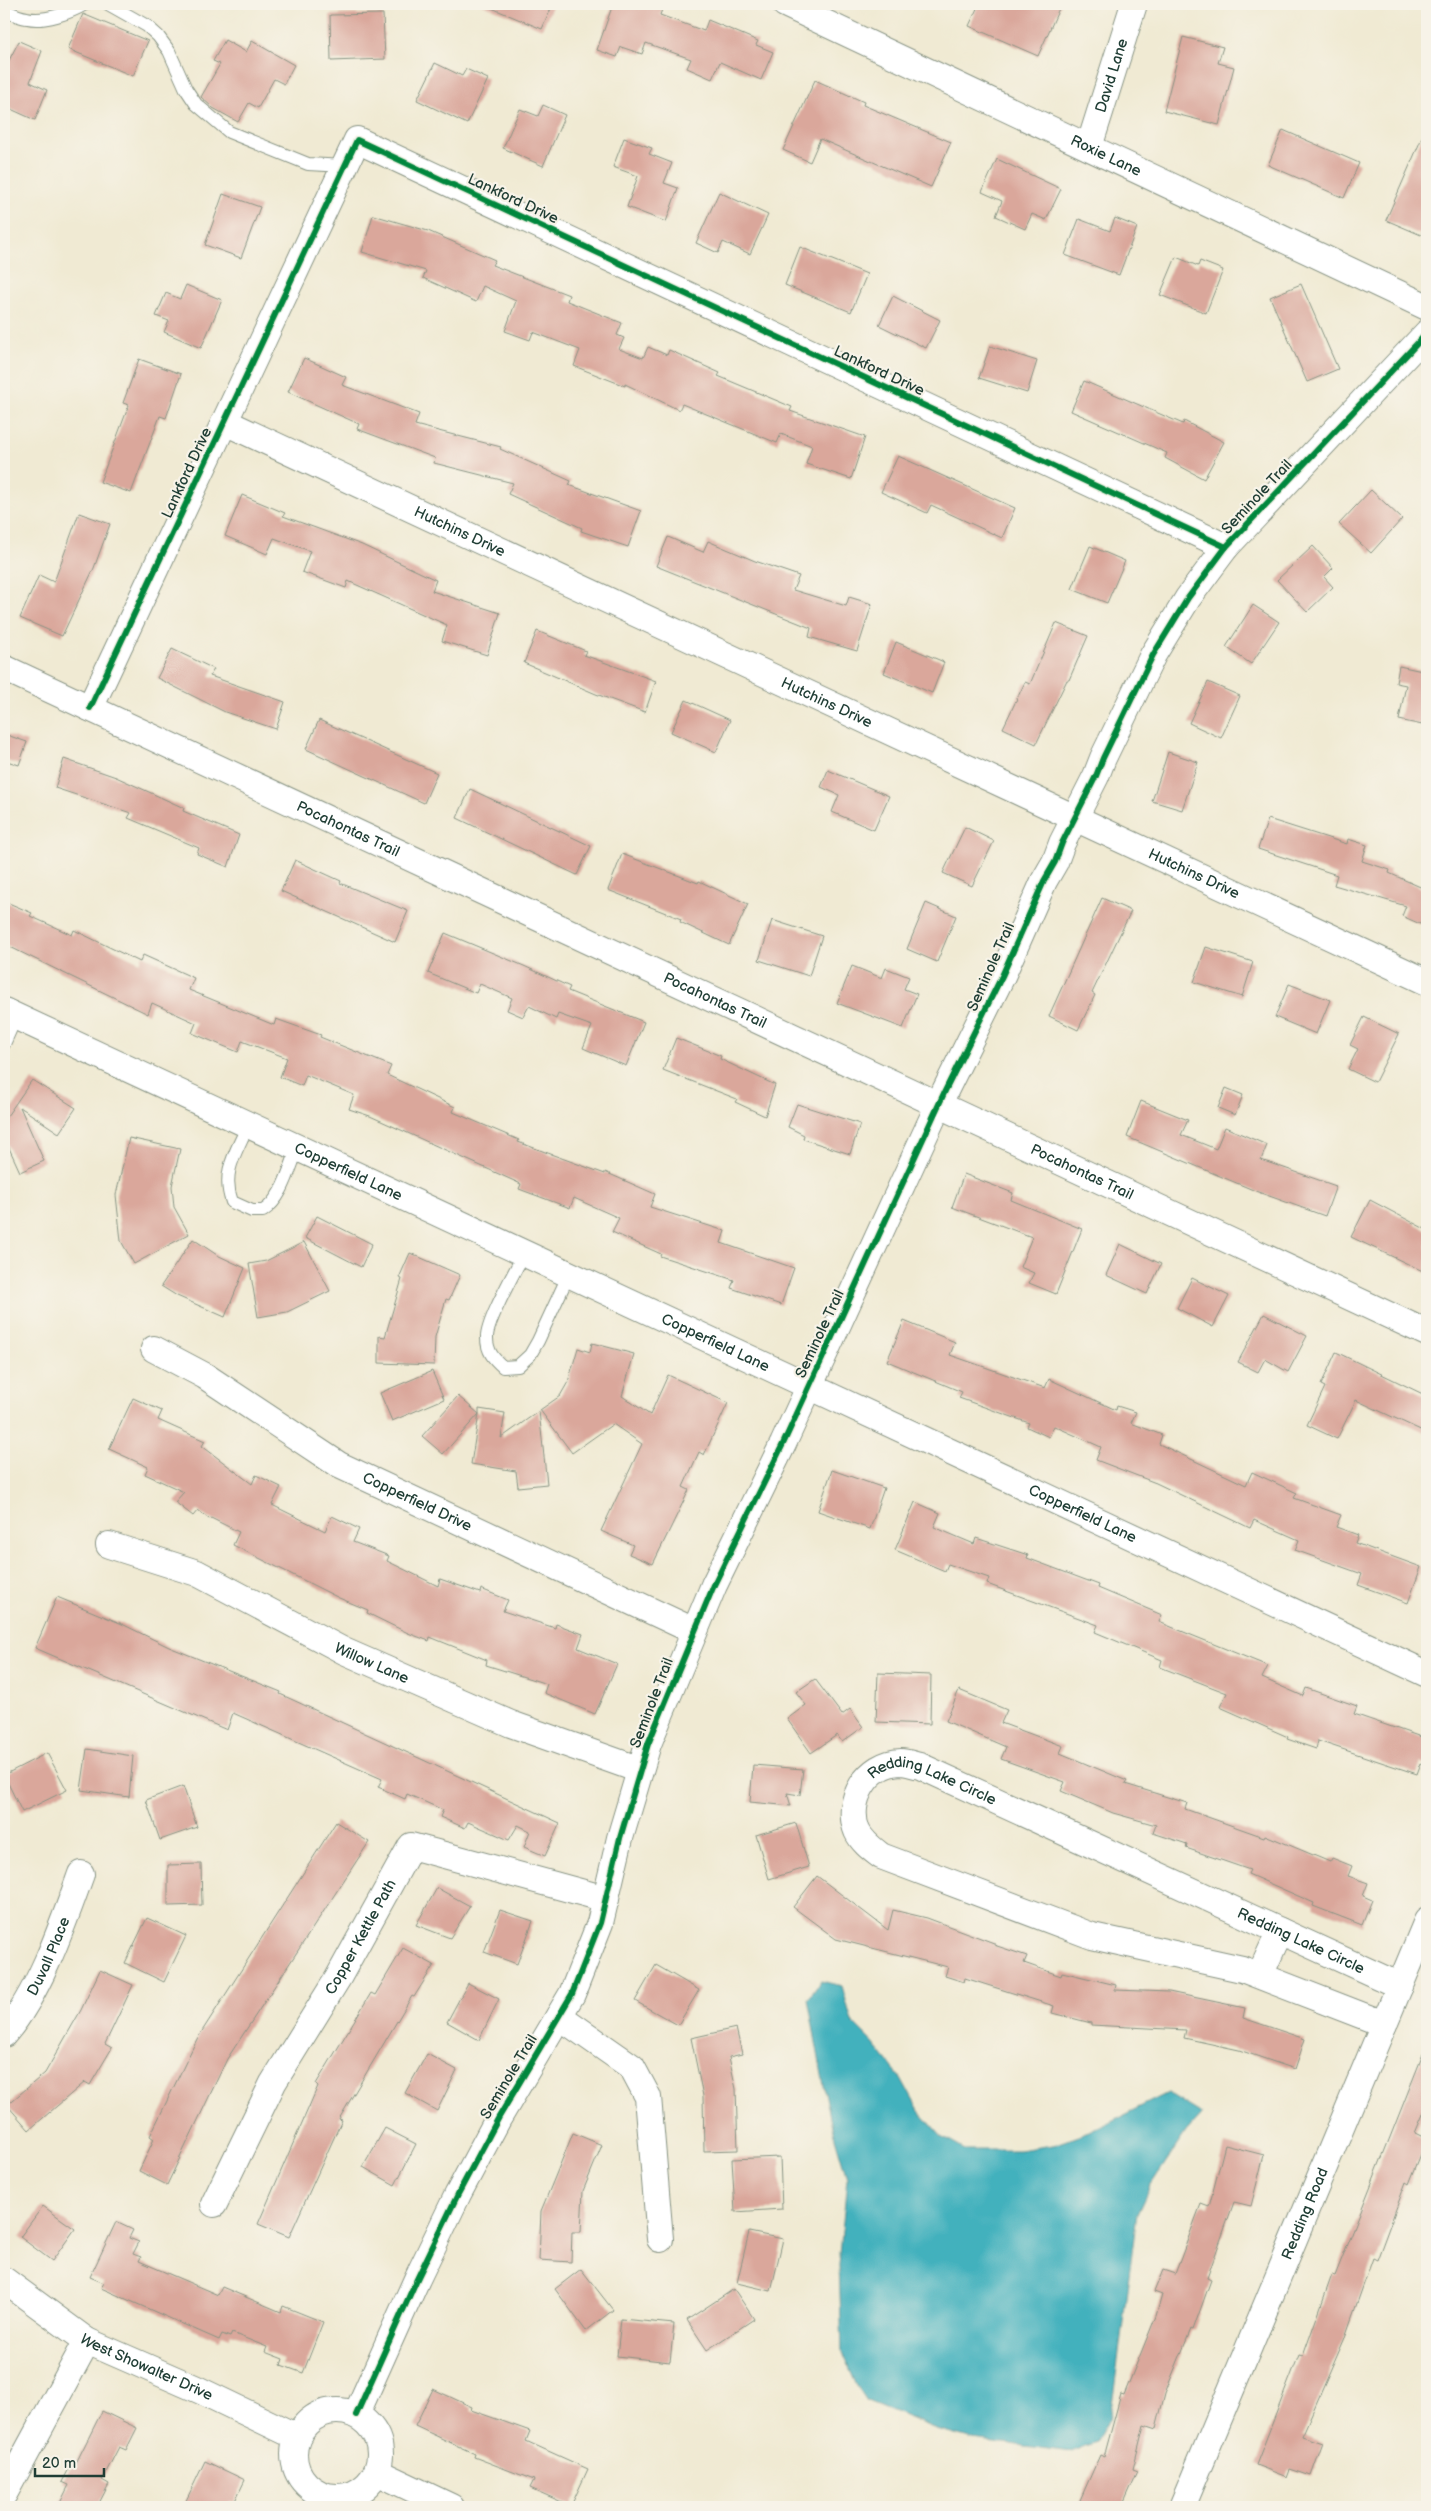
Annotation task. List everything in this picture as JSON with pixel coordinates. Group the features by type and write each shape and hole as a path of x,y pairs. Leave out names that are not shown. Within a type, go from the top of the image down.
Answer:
{"street":[{"name":"Roxie Lane","path":"785,4 1427,307"},
{"name":"David Lane","path":"1089,147 1134,4"},
{"name":"Lankford Drive","path":"90,708 357,140 1226,548"},
{"name":"Seminole Trail","path":"356,2415 417,2279 458,2194 499,2117 572,1994 606,1899 640,1770 659,1713 694,1631 939,1105 1002,976 1044,881 1165,633 1188,598 1226,548 1427,333"},
{"name":"Hutchins Drive","path":"225,422 1427,982"},
{"name":"Pocahontas Trail","path":"4,668 1427,1333"},
{"name":"Copperfield Lane","path":"10,1014 1427,1674"},
{"name":"Copperfield Drive","path":"154,1349 205,1376 339,1464 694,1631"},
{"name":"Willow Lane","path":"109,1545 197,1573 344,1651 511,1724 640,1770"},
{"name":"Redding Lake Circle","path":"1384,2024 1242,1969 1092,1936 881,1856 867,1846 858,1832 854,1815 862,1782 874,1772 888,1765 902,1762 920,1766 1400,1986"},
{"name":"Copper Kettle Path","path":"214,2204 274,2083 338,1978 411,1846 484,1868 606,1899"},
{"name":"Duvall Place","path":"4,2034 33,1988 62,1925 81,1874"},
{"name":"Redding Road","path":"1182,2507 1427,1922"},
{"path":"1260,1976 1280,1931"},
{"path":"559,2016 632,2067 648,2097 660,2239"},
{"name":"West Showalter Drive","path":"4,2280 87,2341 199,2390 298,2437"},
{"path":"4,2494 87,2341"},
{"path":"329,2412 356,2415 367,2423 375,2433 380,2453 377,2472 359,2492 347,2497 333,2497 317,2501 297,2470 294,2459 298,2437 305,2425 316,2417 329,2412"},
{"path":"377,2472 451,2507"}],"lane":[{"path":"4,10 26,18 38,19 73,10 85,4"},
{"path":"108,4 147,26 158,36 169,51 186,89 196,104 229,132 308,164 344,166"},
{"path":"4,1044 10,1014"},
{"path":"248,1124 231,1164 227,1182 232,1202 242,1208 263,1211 271,1205 283,1186 298,1148"},
{"path":"524,1253 492,1320 486,1338 492,1358 503,1367 518,1366 530,1356 569,1274"}],"water":[{"path":"821,1981 842,1986 852,2022 872,2042 901,2078 919,2111 942,2137 965,2150 1019,2150 1053,2145 1089,2132 1168,2093 1202,2114 1186,2132 1150,2186 1137,2214 1109,2419 1096,2442 1071,2452 973,2439 937,2429 867,2401 857,2386 842,2352 839,2265 847,2178 831,2124 808,1999"}],"building":[{"path":"482,4 553,4 542,29"},
{"path":"613,4 664,4 660,15 704,31 708,20 758,41 756,45 773,52 761,80 720,62 712,79 687,68 691,59 646,43 642,54 621,47 617,57 597,50"},
{"path":"979,4 1061,4 1038,56 969,26"},
{"path":"83,14 148,41 133,76 68,49"},
{"path":"383,14 385,59 331,61 330,15"},
{"path":"1183,37 1223,47 1218,63 1234,67 1219,125 1164,111"},
{"path":"225,40 246,52 252,41 294,65 284,84 274,79 258,108 249,103 238,122 213,108 201,97 220,64 213,61"},
{"path":"19,41 42,51 30,82 47,90 35,120 4,106 4,70"},
{"path":"435,63 462,76 466,69 488,79 467,124 417,100"},
{"path":"815,80 864,102 863,105 951,142 931,187 820,139 810,162 783,150"},
{"path":"543,105 565,115 543,166 503,148 520,109 538,116"},
{"path":"1427,126 1427,221 1421,235 1386,220"},
{"path":"1283,130 1359,163 1344,198 1268,165"},
{"path":"624,138 652,148 649,154 672,163 664,183 678,188 666,222 627,207 638,176 613,167"},
{"path":"997,159 1061,189 1046,220 1032,214 1025,229 996,216 1002,201 982,192"},
{"path":"719,192 768,215 750,254 723,242 718,253 696,243"},
{"path":"223,194 260,207 241,258 205,245"},
{"path":"373,215 428,231 495,260 492,265 569,295 567,301 622,323 617,335 624,338 619,349 643,358 648,347 667,355 669,350 720,373 718,376 792,407 790,411 865,437 851,479 806,464 812,446 781,434 777,443 682,404 679,410 625,384 625,386 574,366 580,350 533,332 530,340 505,331 516,301 483,286 476,302 423,278 426,271 362,252"},
{"path":"1115,218 1137,227 1119,275 1065,255 1079,219 1110,231"},
{"path":"800,247 867,274 851,312 785,285"},
{"path":"1176,257 1198,266 1200,261 1223,270 1206,313 1160,295"},
{"path":"1301,284 1338,369 1307,382 1270,297"},
{"path":"186,285 222,300 201,348 164,332 169,321 156,316 166,293 180,299"},
{"path":"893,296 940,320 926,348 879,325"},
{"path":"990,346 1037,361 1027,393 979,378"},
{"path":"304,358 346,377 342,385 419,414 415,425 501,447 500,449 571,481 569,485 641,511 628,547 581,531 582,528 508,494 513,483 434,463 435,458 357,429 359,424 288,392"},
{"path":"139,359 181,374 166,418 160,416 131,493 100,482 129,405 123,403"},
{"path":"1084,381 1183,424 1184,421 1224,442 1204,479 1165,458 1167,453 1071,411"},
{"path":"898,456 1015,508 1002,538 931,505 927,513 881,492"},
{"path":"1371,490 1402,519 1371,553 1339,524"},
{"path":"242,495 285,513 283,516 362,545 436,580 432,591 500,613 487,655 442,641 447,625 348,581 346,588 302,572 310,551 274,538 267,554 225,536"},
{"path":"79,513 110,524 94,568 62,636 20,618 39,575 54,582"},
{"path":"668,537 703,552 708,541 755,561 799,576 793,590 846,606 849,597 872,604 857,651 809,637 811,628 656,566"},
{"path":"1090,546 1125,561 1107,603 1072,589"},
{"path":"1313,546 1333,568 1324,577 1333,587 1307,612 1277,580"},
{"path":"1253,605 1279,622 1251,664 1226,647"},
{"path":"1056,623 1088,636 1069,680 1067,680 1036,744 1003,728 1025,682 1030,684"},
{"path":"537,631 586,651 584,655 656,681 645,712 596,694 524,663"},
{"path":"896,642 944,662 932,693 884,673"},
{"path":"172,649 214,669 210,676 285,702 276,729 225,712 157,678"},
{"path":"1399,666 1427,672 1427,726 1399,720 1406,685 1396,683"},
{"path":"1208,682 1240,696 1221,738 1189,723"},
{"path":"686,700 730,720 716,752 671,732"},
{"path":"319,720 437,773 424,803 306,749"},
{"path":"4,734 27,742 19,765 4,760"},
{"path":"1168,752 1198,762 1182,810 1152,801"},
{"path":"64,759 116,777 184,808 183,811 239,835 228,867 197,854 199,848 128,818 131,813 55,788"},
{"path":"828,770 889,796 874,830 832,812 839,795 821,787"},
{"path":"470,789 591,846 577,875 457,818"},
{"path":"1268,819 1347,844 1348,839 1367,845 1362,861 1390,870 1389,873 1427,890 1427,927 1402,916 1406,906 1334,885 1337,875 1258,849"},
{"path":"965,827 994,841 972,886 943,873"},
{"path":"622,854 698,883 699,881 748,904 729,945 680,922 681,919 608,890"},
{"path":"295,860 341,881 340,883 408,911 395,942 281,891"},
{"path":"1102,898 1131,911 1092,993 1095,995 1078,1030 1049,1016"},
{"path":"4,901 32,913 30,916 72,935 74,930 140,962 143,955 194,978 189,990 274,1025 276,1019 321,1035 320,1037 391,1066 387,1075 455,1107 453,1112 519,1140 518,1142 605,1174 605,1172 655,1194 650,1207 725,1231 721,1243 794,1268 781,1305 731,1288 734,1280 660,1256 661,1254 612,1232 619,1218 574,1198 570,1208 519,1189 521,1184 370,1116 349,1109 354,1095 306,1075 302,1086 280,1077 287,1058 242,1041 238,1052 192,1033 196,1023 152,1003 148,1014 4,944"},
{"path":"926,903 956,916 937,962 907,949"},
{"path":"772,920 822,936 809,976 759,960"},
{"path":"445,933 570,987 568,991 644,1022 626,1066 583,1048 592,1026 558,1014 556,1019 529,1006 523,1017 507,1010 512,998 480,984 476,993 428,973"},
{"path":"1206,947 1253,962 1242,997 1194,982"},
{"path":"852,966 882,978 886,968 909,977 904,989 917,994 903,1028 837,1003"},
{"path":"1289,984 1330,1000 1316,1034 1275,1017"},
{"path":"1364,1017 1399,1034 1375,1082 1348,1069 1358,1049 1350,1045"},
{"path":"676,1038 721,1056 720,1059 775,1085 765,1116 735,1102 737,1099 663,1070"},
{"path":"32,1080 76,1108 59,1133 20,1107 44,1161 20,1172 4,1137 4,1118"},
{"path":"1226,1088 1243,1095 1235,1115 1218,1108"},
{"path":"1141,1101 1188,1120 1181,1135 1216,1149 1225,1127 1267,1145 1261,1160 1336,1186 1325,1216 1258,1192 1127,1137"},
{"path":"797,1104 860,1124 850,1154 803,1139 804,1135 788,1127"},
{"path":"129,1138 180,1149 172,1186 174,1207 189,1234 134,1264 121,1241 116,1195"},
{"path":"964,1174 1013,1193 1011,1200 1082,1229 1056,1294 1029,1283 1034,1273 1020,1267 1032,1237 952,1207"},
{"path":"1370,1200 1427,1230 1427,1273 1351,1237"},
{"path":"317,1216 372,1244 361,1267 305,1238"},
{"path":"193,1239 217,1255 245,1268 225,1317 177,1296 161,1286"},
{"path":"304,1242 330,1291 287,1312 258,1317 249,1264 266,1261"},
{"path":"1120,1244 1161,1264 1147,1294 1106,1275"},
{"path":"410,1253 460,1275 449,1300 446,1299 435,1337 434,1365 379,1363 379,1336 385,1337 402,1279 399,1278"},
{"path":"1192,1278 1229,1296 1213,1327 1177,1308"},
{"path":"1264,1314 1307,1336 1288,1372 1265,1359 1258,1372 1238,1362"},
{"path":"904,1321 955,1342 950,1355 1045,1388 1049,1379 1116,1410 1117,1406 1136,1412 1131,1423 1162,1435 1159,1444 1246,1485 1252,1472 1297,1493 1294,1498 1341,1515 1336,1527 1358,1535 1355,1543 1421,1567 1408,1603 1358,1585 1362,1574 1295,1550 1299,1540 1254,1520 1250,1528 1156,1483 1096,1460 1101,1447 1054,1426 1049,1437 1027,1427 1029,1423 959,1398 962,1392 887,1361"},
{"path":"592,1343 634,1354 622,1396 650,1415 668,1375 728,1403 704,1455 699,1452 683,1487 689,1490 653,1564 629,1554 633,1545 601,1531 642,1444 613,1424 572,1453 540,1410 560,1396 568,1382 578,1348 590,1352"},
{"path":"1336,1352 1427,1396 1427,1433 1356,1400 1337,1439 1307,1425 1325,1387 1321,1385"},
{"path":"432,1371 444,1399 392,1421 380,1393"},
{"path":"458,1396 479,1414 443,1454 422,1436"},
{"path":"133,1398 162,1411 158,1420 205,1441 202,1446 252,1484 256,1475 281,1487 272,1505 325,1531 332,1516 359,1529 353,1542 389,1556 387,1561 438,1586 440,1579 480,1593 481,1589 508,1600 503,1611 555,1628 556,1624 583,1634 578,1648 617,1664 595,1714 544,1693 547,1684 486,1665 487,1660 430,1637 429,1641 408,1633 367,1613 368,1610 339,1598 233,1545 239,1532 211,1518 209,1519 198,1510 193,1516 175,1502 184,1492 145,1474 148,1467 109,1449"},
{"path":"479,1409 505,1413 501,1438 539,1411 547,1484 518,1487 516,1471 471,1464"},
{"path":"832,1470 884,1488 870,1529 818,1511"},
{"path":"915,1502 940,1513 934,1527 974,1544 976,1538 1028,1555 1027,1558 1099,1585 1098,1588 1162,1615 1159,1622 1268,1666 1262,1678 1303,1696 1306,1688 1357,1706 1354,1714 1427,1739 1427,1766 1421,1763 1417,1774 1318,1741 1316,1749 1287,1739 1288,1737 1220,1707 1227,1693 1160,1667 1162,1660 1095,1632 1098,1625 987,1584 989,1578 948,1564 945,1571 895,1550"},
{"path":"57,1597 120,1623 169,1647 281,1692 280,1694 560,1823 545,1856 524,1847 530,1831 518,1825 509,1840 468,1822 465,1828 440,1817 443,1810 407,1794 405,1799 378,1787 382,1779 233,1713 227,1730 35,1648"},
{"path":"878,1673 931,1675 930,1724 876,1722"},
{"path":"815,1679 842,1715 850,1709 863,1727 842,1742 837,1735 811,1753 787,1719 806,1705 796,1692"},
{"path":"959,1690 1007,1710 1001,1723 1063,1746 1060,1753 1127,1781 1125,1784 1187,1803 1185,1809 1264,1837 1265,1835 1330,1862 1332,1858 1352,1866 1348,1876 1368,1883 1363,1896 1372,1900 1362,1925 1313,1906 1314,1903 1248,1874 1250,1870 1186,1848 1187,1844 1153,1833 1156,1825 1113,1813 1061,1791 1065,1782 1001,1759 1006,1747 946,1721"},
{"path":"87,1749 133,1756 129,1797 81,1790"},
{"path":"47,1753 67,1790 22,1812 4,1775"},
{"path":"753,1765 803,1769 800,1795 787,1793 791,1806 750,1802"},
{"path":"183,1786 197,1827 160,1840 146,1800"},
{"path":"336,1822 369,1842 227,2059 167,2185 139,2171 154,2139 150,2136 197,2039"},
{"path":"796,1823 809,1867 769,1879 756,1835"},
{"path":"201,1864 202,1905 168,1906 168,1865"},
{"path":"817,1876 888,1930 893,1910 927,1918 994,1943 994,1945 1027,1956 1024,1963 1061,1976 1062,1972 1116,1985 1115,1990 1169,1992 1245,2008 1243,2018 1305,2039 1295,2069 1239,2050 1184,2038 1186,2030 1091,2025 1091,2023 1052,2013 1054,2006 965,1978 964,1982 945,1976 948,1967 836,1939 793,1907"},
{"path":"437,1888 470,1906 450,1938 416,1925"},
{"path":"500,1910 533,1921 517,1964 484,1952"},
{"path":"147,1918 186,1936 164,1982 125,1963"},
{"path":"403,1948 434,1965 414,1997 412,1996 339,2119 342,2120 289,2237 258,2224 318,2086 316,2084 371,1993 375,1995"},
{"path":"656,1965 699,1990 678,2025 635,2001"},
{"path":"100,1970 133,1985 105,2044 112,2048 90,2085 85,2082 29,2130 7,2105 45,2073 81,2010"},
{"path":"468,1983 499,1999 479,2040 447,2022"},
{"path":"736,2028 742,2054 729,2057 736,2089 738,2150 704,2151 703,2096 691,2038"},
{"path":"1427,2044 1427,2105 1415,2133 1427,2139 1409,2184 1406,2182 1377,2260 1373,2258 1344,2340 1302,2436 1323,2443 1311,2476 1290,2469 1287,2477 1256,2465 1299,2355 1303,2356 1332,2275 1335,2276"},
{"path":"427,2054 457,2070 437,2111 405,2093"},
{"path":"385,2128 416,2144 395,2185 363,2167"},
{"path":"573,2133 602,2145 583,2191 581,2232 572,2232 571,2262 539,2260 541,2211"},
{"path":"1225,2145 1264,2155 1251,2206 1234,2202 1207,2278 1211,2280 1193,2330 1191,2329 1165,2393 1156,2429 1144,2425 1133,2469 1138,2471 1122,2507 1077,2507 1100,2455 1104,2457 1121,2394 1124,2395 1156,2316 1162,2295 1154,2292 1163,2270 1175,2274 1201,2204 1209,2207"},
{"path":"780,2157 782,2209 735,2212 732,2159"},
{"path":"43,2206 75,2229 52,2261 20,2237"},
{"path":"116,2222 133,2230 129,2238 139,2242 133,2254 141,2257 139,2261 218,2295 222,2287 281,2312 283,2306 323,2322 303,2373 281,2365 283,2359 265,2352 267,2347 232,2333 230,2337 222,2334 219,2340 101,2288 104,2283 90,2277"},
{"path":"749,2232 783,2239 771,2291 737,2283"},
{"path":"581,2269 613,2310 586,2331 555,2289"},
{"path":"734,2289 754,2319 707,2350 687,2320"},
{"path":"621,2319 674,2324 670,2362 617,2356"},
{"path":"433,2389 472,2407 471,2410 530,2431 526,2441 588,2469 571,2506 530,2488 534,2480 474,2457 475,2454 415,2426"},
{"path":"102,2411 137,2428 126,2450 119,2447 102,2480 109,2484 97,2507 58,2507 69,2485 62,2482 71,2465 74,2467"},
{"path":"205,2461 245,2480 234,2503 230,2501 227,2507 183,2507"}],"cycle path":[{"path":"90,708 357,140 1226,547"},
{"path":"356,2415 417,2279 458,2194 499,2117 572,1994 600,1923 620,1838 648,1744 714,1585 783,1444 945,1091 1002,976 1044,881 1055,862 1062,843 1153,655 1188,598 1226,547 1427,333"}]}
